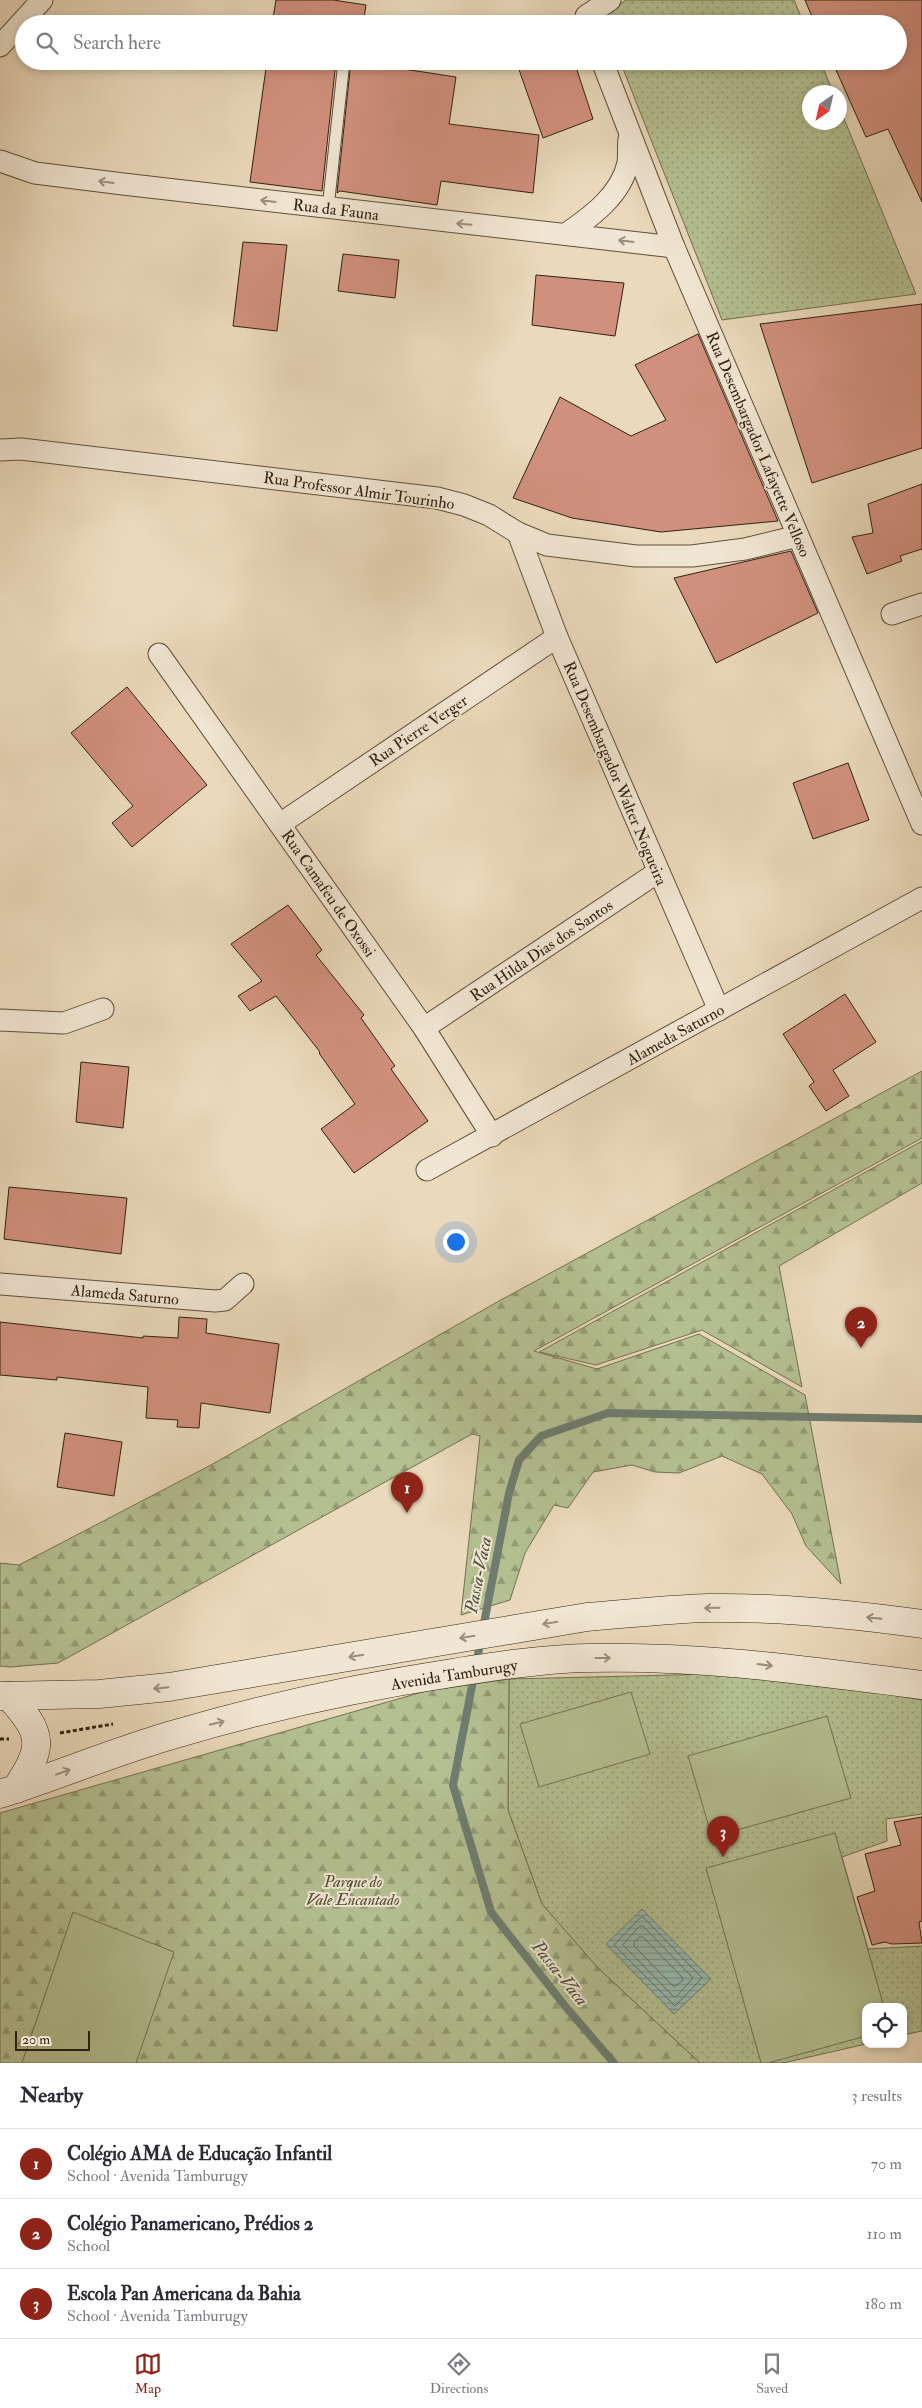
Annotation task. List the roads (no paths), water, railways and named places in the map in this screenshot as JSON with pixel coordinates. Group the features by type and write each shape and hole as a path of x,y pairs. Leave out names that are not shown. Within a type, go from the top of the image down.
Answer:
{"main road":[{"name":"Avenida Tamburugy","path":"5,1696 99,1694 169,1687 587,1617 708,1608 818,1612 922,1624"},
{"name":"Avenida Tamburugy","path":"8,1792 178,1733 327,1696 407,1680 520,1663 586,1658 699,1659 922,1685"},
{"path":"5,1696 30,1721 38,1737 36,1752 29,1769 8,1792"}],"street":[{"path":"28,15 42,0"},
{"path":"585,13 610,0"},
{"path":"0,46 15,30"},
{"name":"Rua Desembargador Lafayette Velloso","path":"605,70 674,247 922,824"},
{"path":"566,234 590,217 621,183 628,162 629,133"},
{"name":"Rua da Fauna","path":"0,160 35,173 674,247"},
{"name":"Rua Professor Almir Tourinho","path":"0,450 21,449 437,498 490,515 518,534 547,544 636,556 692,556 746,549 798,536"},
{"name":"Rua Desembargador Walter Nogueira","path":"518,534 557,637 719,1010"},
{"path":"892,614 922,604"},
{"name":"Rua Pierre Verger","path":"280,824 557,637"},
{"name":"Rua Camafeu de Oxossi","path":"159,654 424,1028 492,1136"},
{"name":"Rua Hilda Dias dos Santos","path":"424,1028 658,872"},
{"name":"Alameda Saturno","path":"427,1170 492,1136 922,898"},
{"path":"0,1020 64,1023 103,1008"},
{"name":"Alameda Saturno","path":"0,1284 215,1301 225,1300 244,1284"}],"lane":[{"path":"328,208 343,70"}],"water":[{"path":"642,1909 711,1979 674,2014 606,1944"}],"waterway":[{"name":"Passa-Vaca","path":"614,2063 565,2006 491,1912 453,1785 509,1493 519,1460 541,1436 608,1413 922,1419"}],"place":[{"name":"Colégio Panamericano, Prédios 2","path":"861,1348"},
{"name":"Colégio AMA de Educação Infantil","path":"407,1513"},
{"name":"Escola Pan Americana da Bahia","path":"723,1857"}],"park label":[{"name":"Parque do Vale Encantado","path":"353,1890"}]}
